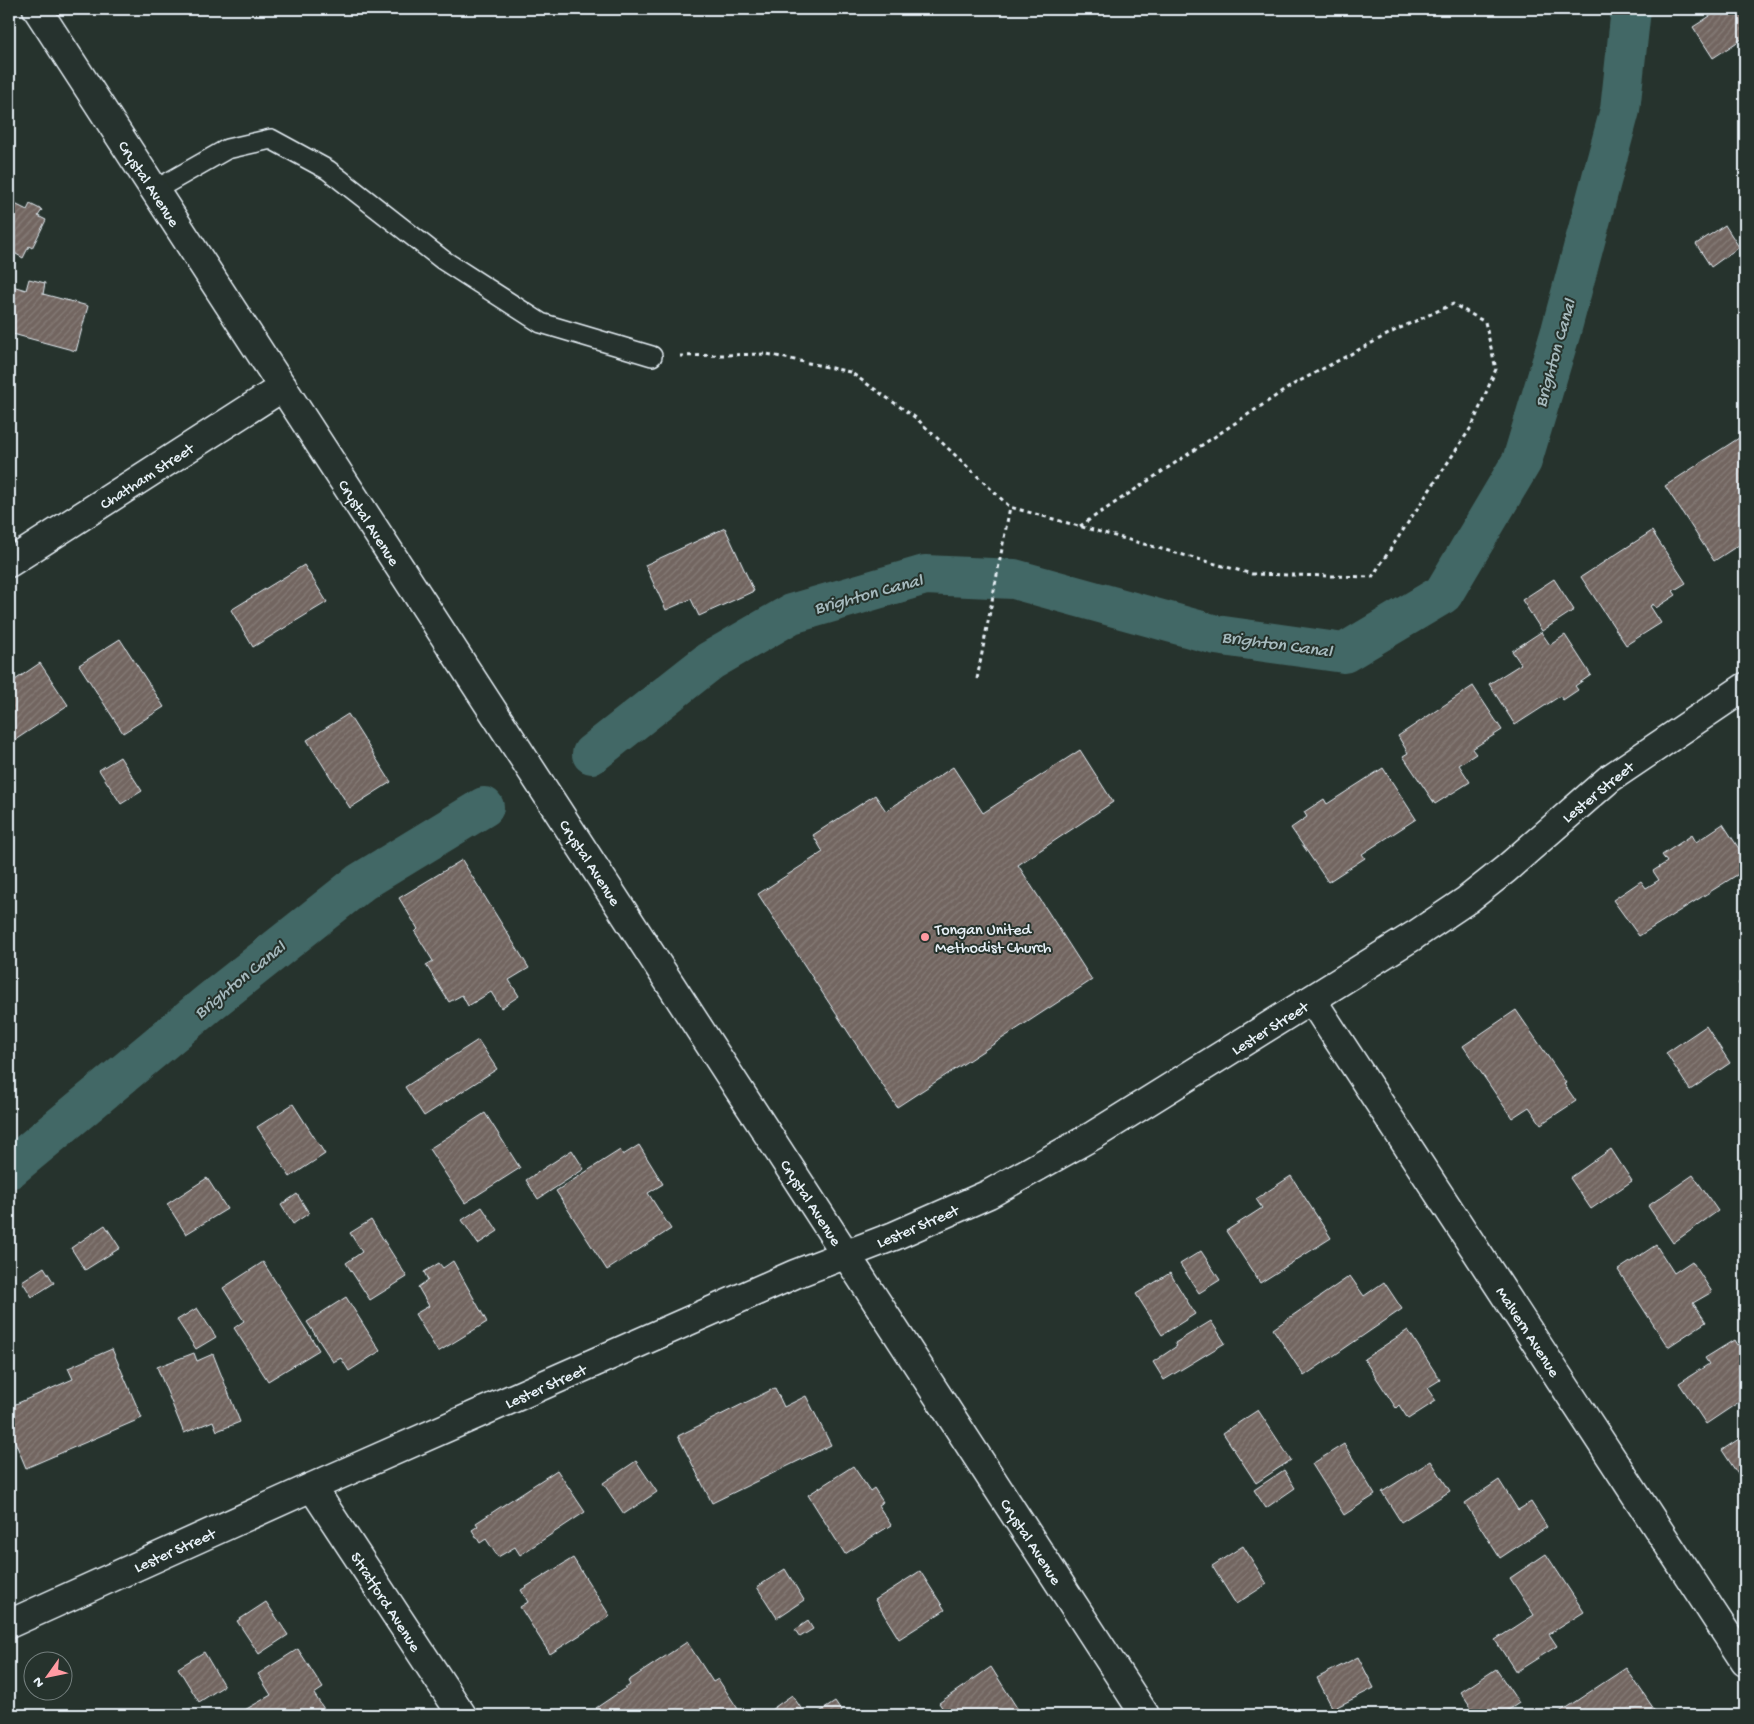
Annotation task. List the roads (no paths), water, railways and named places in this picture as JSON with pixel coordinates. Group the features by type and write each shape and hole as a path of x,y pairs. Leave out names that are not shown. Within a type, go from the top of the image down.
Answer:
{"street":[{"name":"Crystal Avenue","path":"37,9 1145,1715"},
{"name":"Chatham Street","path":"9,563 283,387"},
{"name":"Lester Street","path":"9,1624 312,1487 846,1254 941,1216 1027,1174 1094,1135 1312,1000 1466,900 1609,779 1745,686"},
{"name":"Malvern Avenue","path":"1312,1000 1745,1662"},
{"name":"Stratford Avenue","path":"312,1487 462,1715"}],"lane":[{"path":"155,190 227,150 271,139 328,170 443,260 540,323 652,356"}],"waterway":[{"name":"Brighton Canal","path":"592,754 710,661 791,614 925,575 1014,579 1216,635 1344,653 1443,594 1522,461 1561,331 1620,110 1631,9"},
{"name":"Brighton Canal","path":"9,1169 210,1002 361,882 484,807"}],"place":[{"name":"Tongan United Methodist Church","path":"925,937"}]}
